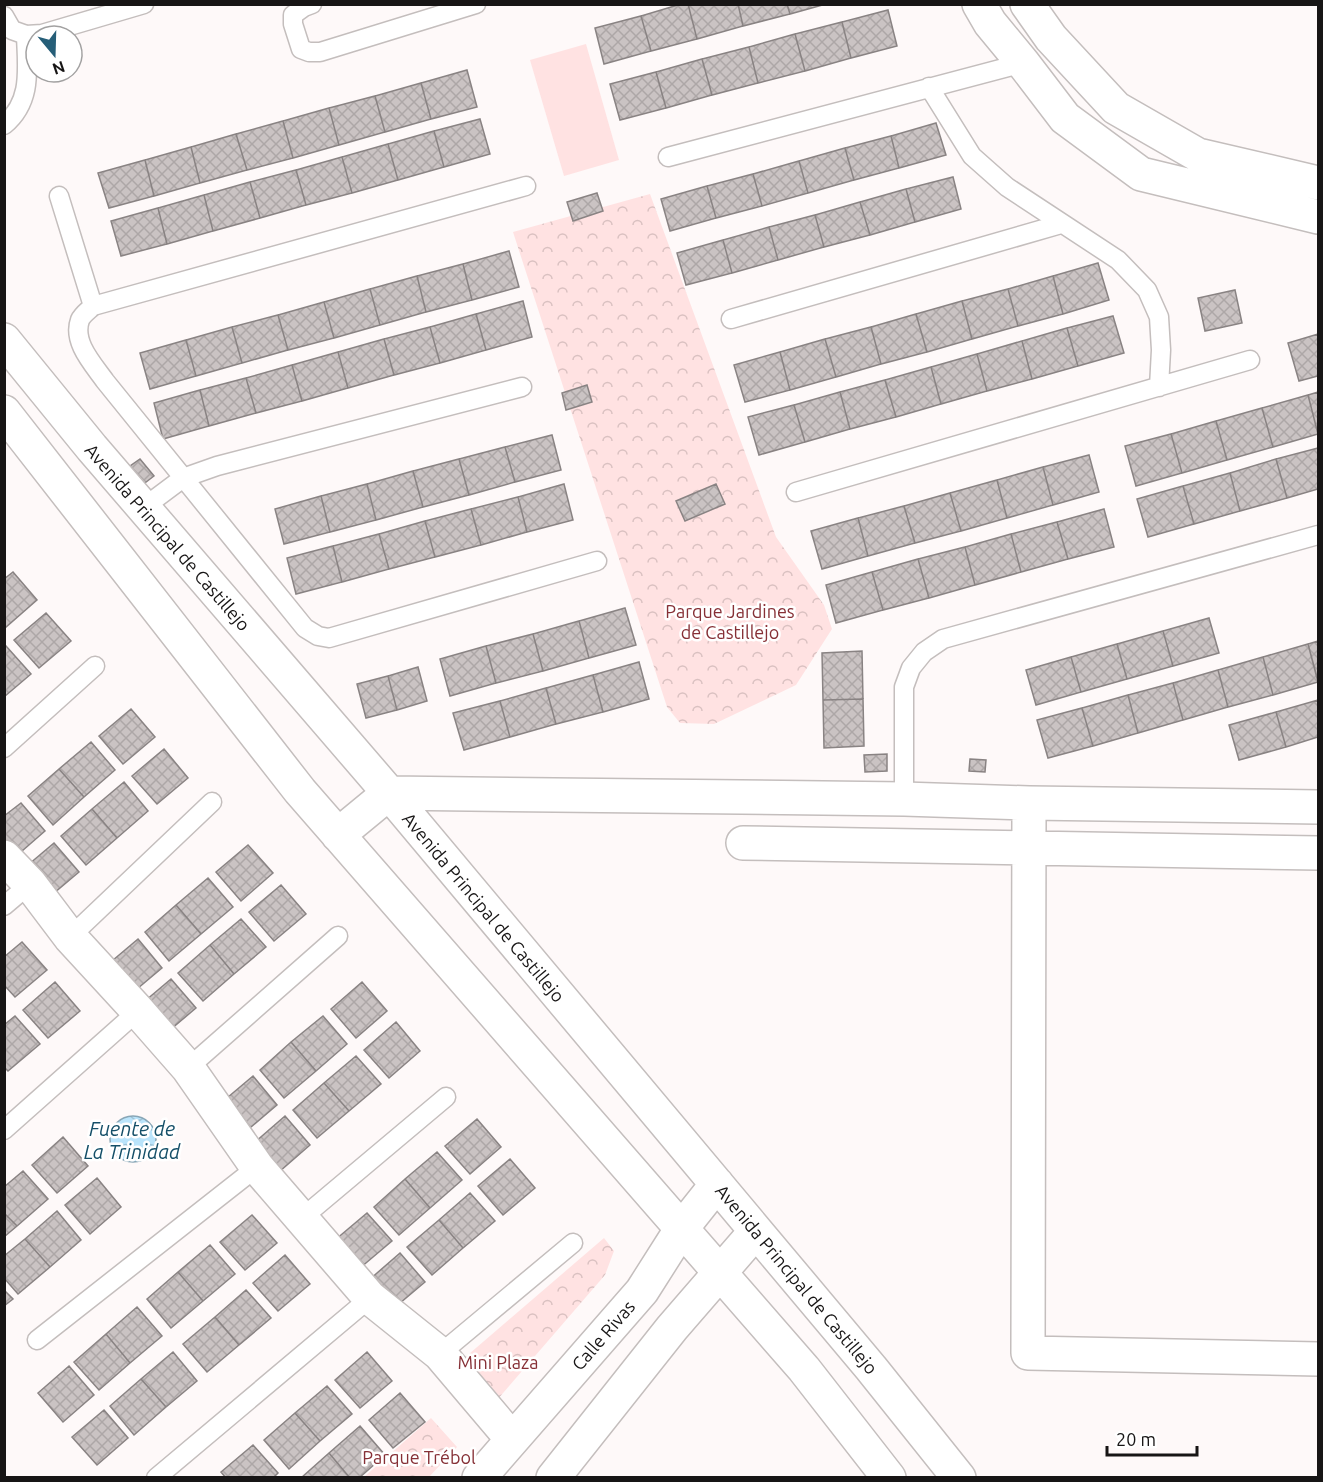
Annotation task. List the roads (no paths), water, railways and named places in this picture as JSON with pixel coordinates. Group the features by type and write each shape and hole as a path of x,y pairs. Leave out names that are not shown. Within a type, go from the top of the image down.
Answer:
{"street":[{"path":"980,4 990,23 1065,118 1141,174 1318,217"},
{"path":"1027,4 1051,38 1116,108 1198,155 1318,183"},
{"name":"Avenida Principal de Castillejo","path":"4,340 92,448 388,793 717,1184 871,1368 959,1478"},
{"path":"4,412 300,791 804,1369 889,1478"},
{"path":"338,835 388,793 1318,807"},
{"path":"1029,803 1028,1353 1318,1359"},
{"path":"743,843 1318,853"},
{"path":"4,856 30,884 70,937 188,1068 257,1167 370,1298 440,1353 512,1439"},
{"name":"Calle Rivas","path":"479,1478 642,1291 682,1228 717,1184"},
{"path":"553,1478 672,1328 756,1231"}],"lane":[{"path":"76,24 144,4"},
{"path":"312,4 293,15 293,24 302,49 309,52 320,52 474,5"},
{"path":"4,16 12,30 24,34"},
{"path":"668,157 1023,63"},
{"path":"4,125 20,106 27,84"},
{"path":"929,87 972,156 1007,187 1119,260 1147,290 1159,317 1161,350 1159,387"},
{"path":"526,186 93,306 80,318 78,334 84,352 105,381 305,628 318,636 329,638 597,561"},
{"path":"58,196 93,306"},
{"path":"731,319 1061,224"},
{"path":"796,492 1250,360"},
{"path":"143,508 183,478 217,466 522,387"},
{"path":"904,799 904,687 911,669 924,652 943,639 1318,535"},
{"path":"4,748 95,666"},
{"path":"70,937 212,802"},
{"path":"4,906 30,884"},
{"path":"188,1068 338,936"},
{"path":"4,1130 138,1011"},
{"path":"302,1218 446,1097"},
{"path":"38,1340 257,1167"},
{"path":"440,1353 573,1243"},
{"path":"156,1478 370,1298"}],"water":[{"name":"Fuente de La Trinidad","path":"133,1116 149,1123 156,1139 149,1155 133,1162 117,1155 110,1139 117,1123"}],"park label":[{"name":"Parque Jardines de Castillejo","path":"730,621"},
{"name":"Mini Plaza","path":"498,1362"},
{"name":"Parque Trébol","path":"419,1457"}]}
